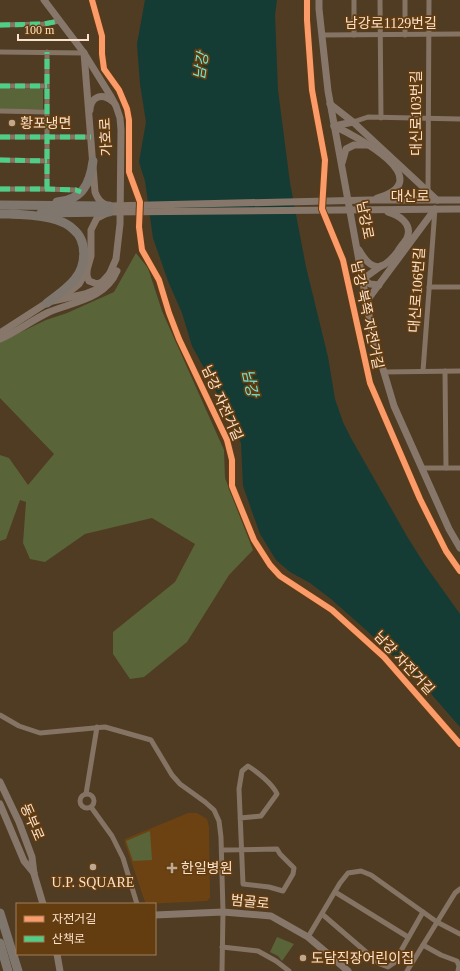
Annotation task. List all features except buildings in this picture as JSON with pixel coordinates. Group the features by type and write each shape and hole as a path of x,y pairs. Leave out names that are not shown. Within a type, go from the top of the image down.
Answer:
{"highway":[{"path":"10,205 65,201 74,197 81,192 88,183 93,161"},
{"path":"0,205 109,209"},
{"path":"0,214 109,209"},
{"path":"12,214 46,217 56,220 74,229 83,245 84,257 82,268 76,278 70,285 47,303"},
{"path":"0,913 18,971"},
{"path":"0,943 8,971"},
{"path":"0,963 3,971"}],"street":[{"name":"가호로","path":"0,333 47,303 85,294 95,290 106,281 112,272 116,259 120,224 120,118 114,102 84,52 44,0"},
{"name":"남강로","path":"320,0 319,9 330,104 372,332 394,406 421,468 459,545"},
{"path":"354,0 354,35"},
{"path":"380,0 381,118"},
{"path":"405,0 405,34"},
{"name":"대신로103번길","path":"428,191 429,0"},
{"path":"0,25 44,24 59,21"},
{"name":"남강로1129번길","path":"322,35 460,34"},
{"path":"0,52 84,52 96,192 97,198 109,209 97,218 91,230 90,256 87,276 89,281 97,284 102,282 112,272"},
{"path":"47,52 47,189"},
{"path":"0,86 47,86"},
{"path":"90,126 90,106 96,97 108,97 114,102"},
{"path":"330,104 353,122 437,200"},
{"path":"0,111 47,112"},
{"path":"334,126 368,118 460,119"},
{"path":"334,126 355,136 369,145 399,172 399,184 390,193 370,200"},
{"path":"0,137 91,137"},
{"path":"341,167 346,149 354,145 369,145"},
{"path":"0,160 47,161"},
{"path":"0,189 76,190 81,192"},
{"name":"대신로","path":"109,209 360,200 460,200"},
{"name":"대신로","path":"109,209 460,209"},
{"path":"374,209 394,214 405,221 407,228 406,238 389,262 363,279 370,284 377,285"},
{"path":"366,302 377,285 435,209"},
{"name":"대신로106번길","path":"423,372 435,209"},
{"name":"가호로","path":"0,339 47,313 93,296 103,290 116,274 120,261 122,244 120,224"},
{"path":"357,248 365,261 375,266 381,266"},
{"path":"377,285 373,280 374,275 381,266"},
{"path":"26,325 79,284 87,270"},
{"path":"429,287 460,287"},
{"path":"445,371 446,468"},
{"path":"383,372 460,371"},
{"path":"421,468 460,468"},
{"path":"0,715 19,726 40,733 105,727 152,740 176,780 214,810 219,821 222,850 222,947 223,968 226,971"},
{"path":"90,807 86,808 81,804 81,798 86,794 97,727"},
{"path":"222,850 241,850 277,849 294,868 293,874 283,891 269,887 243,884 241,850 239,790 242,771 248,766 275,789 277,794 261,816 240,818"},
{"name":"동부로","path":"0,782 19,822 32,857 34,874 43,903"},
{"path":"86,794 91,795 93,799 93,803 90,807"},
{"name":"동부로","path":"0,804 24,861 34,874"},
{"path":"90,807 112,836 123,858 137,903"},
{"path":"308,937 348,873 361,871 371,875 437,922 460,934"},
{"path":"407,971 455,893 460,889"},
{"path":"335,892 408,938"},
{"name":"범골로","path":"156,915 223,912 271,916 308,937 348,971"},
{"path":"322,914 380,964 388,966 394,963 423,912"},
{"path":"423,945 441,955 457,961 459,966 458,971"},
{"path":"222,947 258,951 276,961 289,971"},
{"path":"57,955 60,971"}],"shaded area":[{"name":"한일병원","path":"188,813 197,813 207,819 209,827 210,898 207,901 146,903 125,843 125,839"}],"green space":[{"path":"0,89 43,89 43,109 0,109"},
{"path":"136,253 148,268 162,311 224,450 225,478 253,550 229,575 187,642 144,677 130,679 113,654 113,632 175,582 195,544 152,518 85,534 45,562 30,559 23,543 26,502 20,500 6,539 0,541 0,455 9,458 28,485 54,454 0,398 0,342 46,320 67,313 114,292"},
{"path":"150,831 152,860 133,861 126,841"},
{"path":"277,937 294,944 282,961 278,956 270,952"}],"water":[{"name":"남강","path":"145,0 277,0 275,15 278,90 290,183 306,267 328,357 335,399 343,422 352,440 408,538 425,565 460,614 460,727 426,688 366,630 331,599 310,583 290,572 276,560 260,534 243,486 241,443 192,346 182,313 168,281 153,238 145,181 139,162 146,122 140,84 137,44"}],"marked path":[{"path":"0,25 44,24 59,21"},
{"path":"47,52 47,189"},
{"path":"0,86 47,86"},
{"path":"0,137 91,137"},
{"path":"0,160 47,161"},
{"path":"0,189 76,190 81,192"}],"cycle path":[{"name":"남강 자전거길","path":"92,0 102,36 104,69 119,90 127,109 129,120 129,172 140,202 139,227 142,250 159,280 179,339 227,440 232,460 232,486 254,540 270,565 280,576 332,610 384,657 460,744"},
{"name":"남강 북쪽 자전거길","path":"307,0 312,90 325,160 322,209 343,260 370,383 420,499 446,551 460,571"}],"place":[{"name":"황포냉면","path":"12,123"},
{"name":"U.P. SQUARE","path":"93,867"},
{"name":"한일병원","path":"172,868"},
{"name":"도담직장어린이집","path":"303,958"}]}
